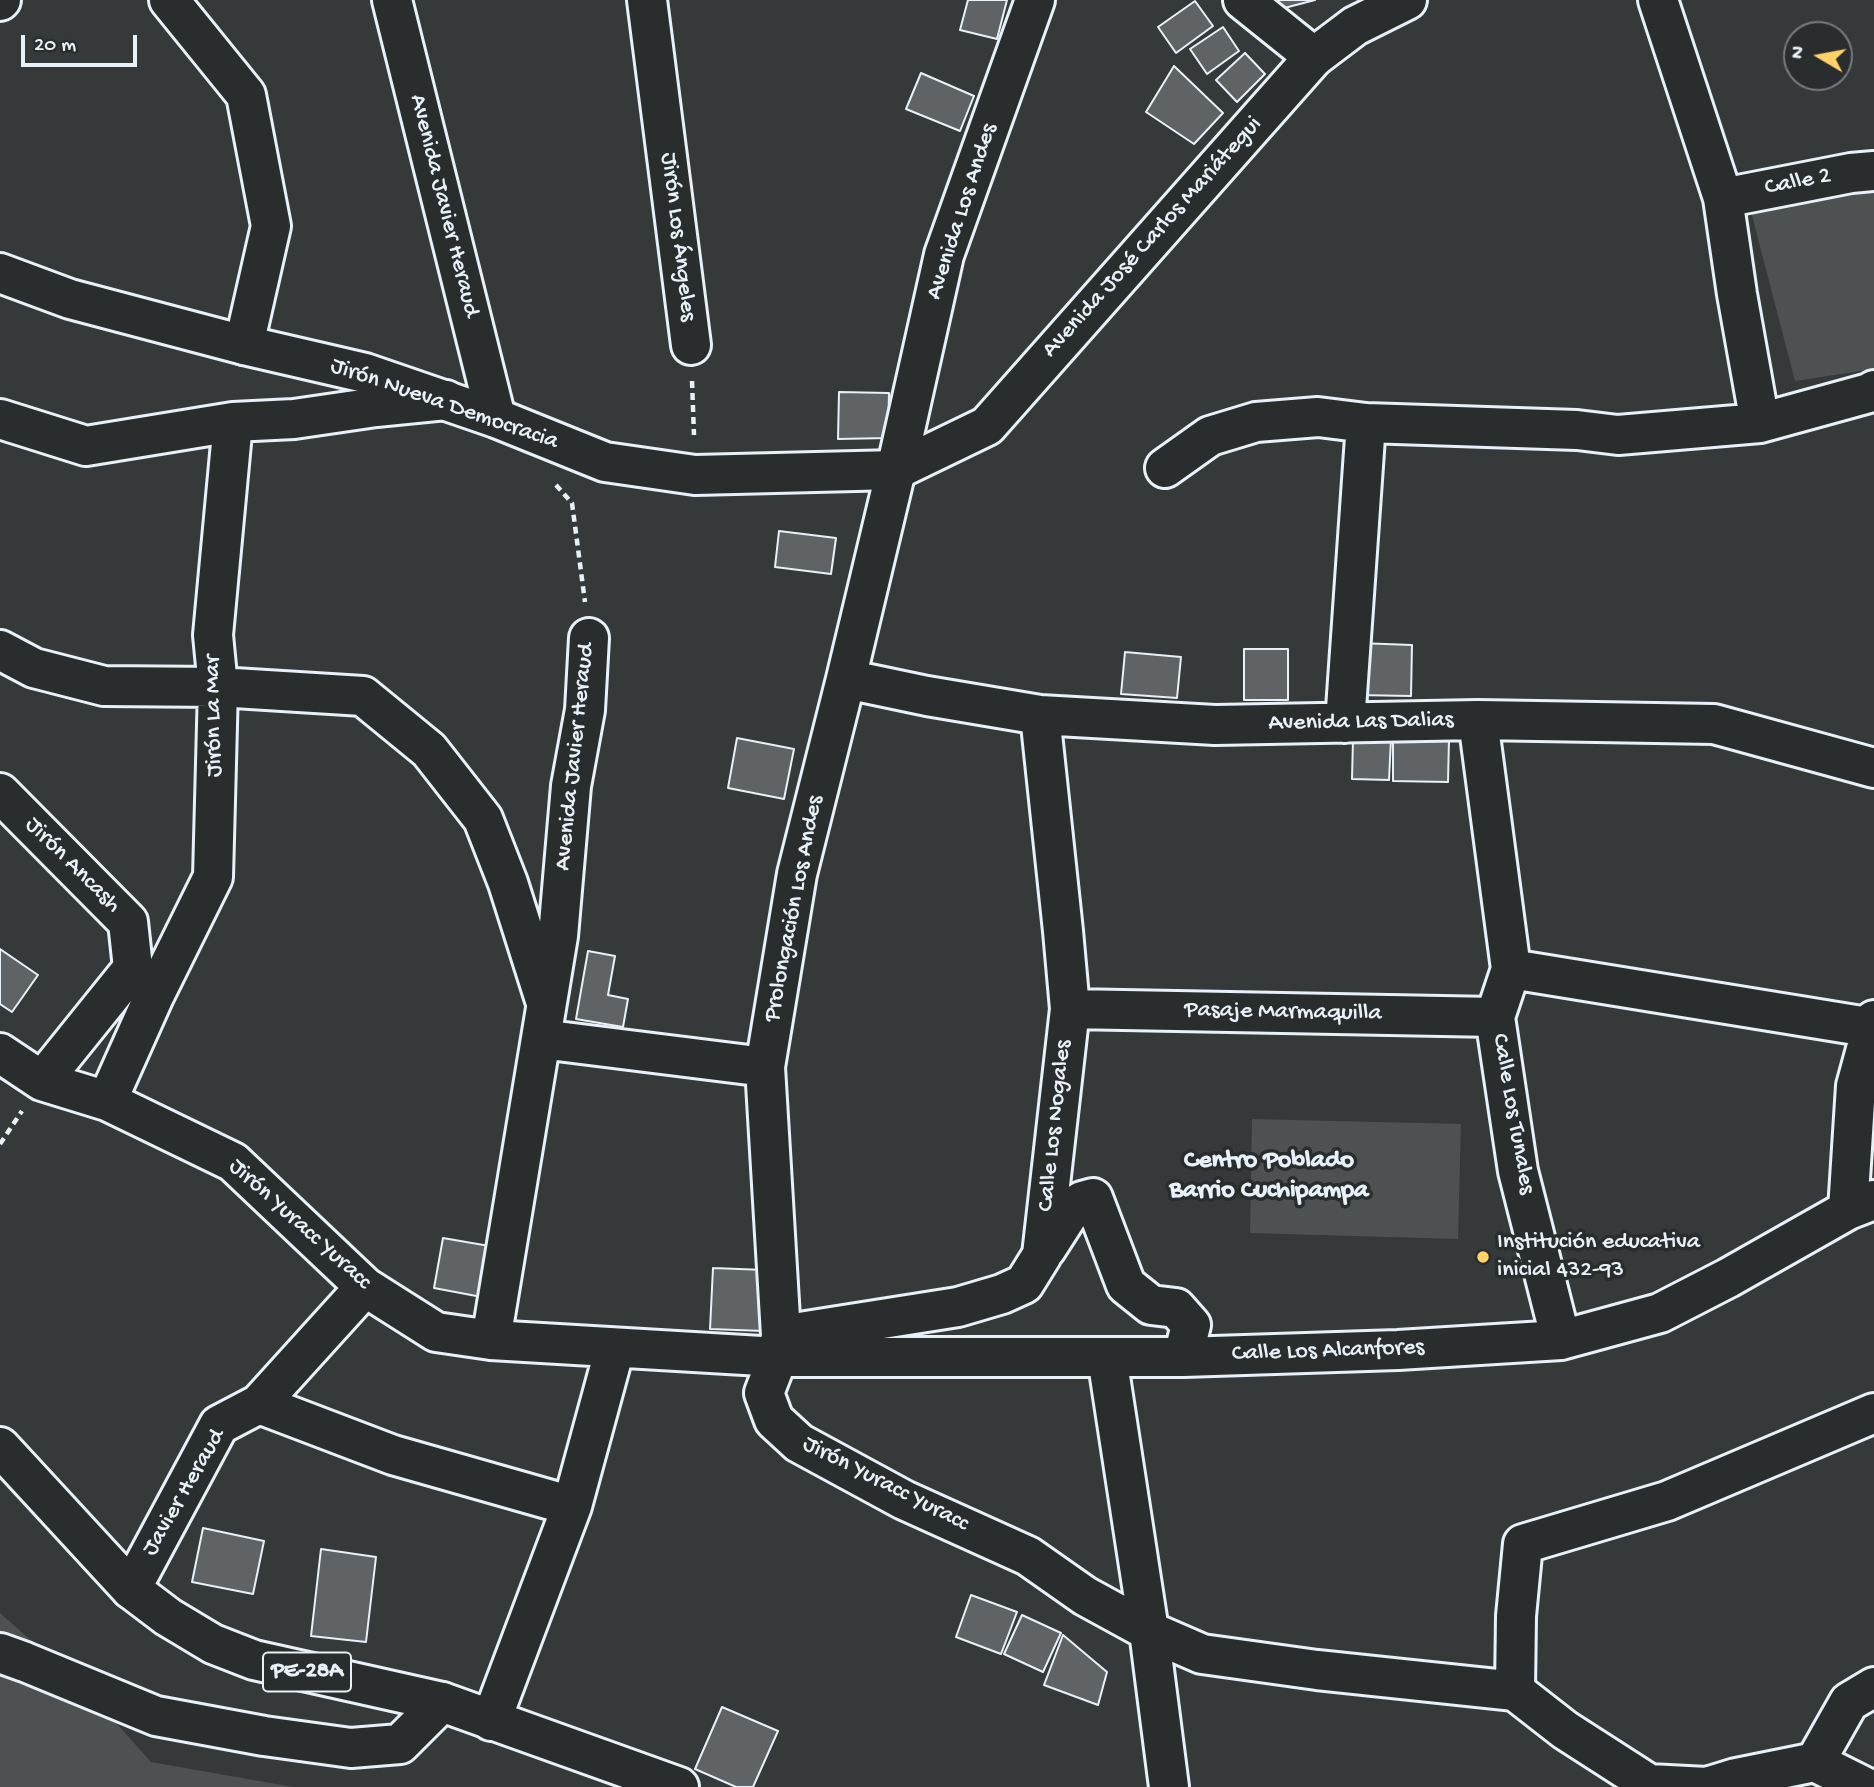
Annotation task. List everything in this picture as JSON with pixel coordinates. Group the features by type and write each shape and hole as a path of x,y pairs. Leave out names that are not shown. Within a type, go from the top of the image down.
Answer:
{"main road":[{"path":"169,0 246,95 271,226 244,345"},
{"name":"Avenida Javier Heraud","path":"392,0 496,418"},
{"name":"Jirón Los Ángeles","path":"647,0 691,345"},
{"name":"Avenida Los Andes","path":"896,470 944,255 1035,0"},
{"path":"1243,0 1314,57"},
{"name":"Avenida José Carlos Mariátegui","path":"896,470 987,426 1314,57 1355,26 1407,0"},
{"path":"1658,0 1723,198 1759,423"},
{"name":"Calle 2","path":"1723,198 1874,171"},
{"name":"Jirón Nueva Democracia","path":"0,273 70,299 244,345 365,373 496,418 605,462 695,475 896,470"},
{"path":"1165,468 1210,436 1256,422 1318,417 1366,423 1577,430 1618,436 1759,423 1874,390"},
{"path":"0,419 86,446 233,422 294,419 446,400"},
{"name":"Jirón La Mar","path":"107,1101 154,996 213,877 218,687 213,635 233,422"},
{"path":"1345,723 1366,423"},
{"name":"Prolongación Los Andes","path":"779,1346 765,1067 797,874 896,470"},
{"name":"Avenida Javier Heraud","path":"491,1340 558,936 571,786 585,710 589,638"},
{"path":"0,650 34,668 104,686 218,687 363,696 429,750 483,819 508,883 544,1021 765,1067"},
{"name":"Avenida Las Dalias","path":"846,679 1040,715 1215,725 1478,720 1714,724 1874,768"},
{"name":"Calle Los Nogales","path":"779,1346 958,1307 1002,1294 1024,1284 1042,1255 1070,1009 1040,715"},
{"name":"Calle Los Tunales","path":"1478,720 1511,969 1495,1017 1518,1171 1561,1340"},
{"name":"Jirón Ancash","path":"0,793 128,922 133,968 41,1081"},
{"path":"1511,969 1873,1025 1856,1086 1861,1205"},
{"name":"Pasaje Marmaquilla","path":"1070,1009 1495,1017"},
{"name":"Jirón Yuracc Yuracc","path":"0,1053 41,1081 107,1101 233,1162 365,1287 436,1332 491,1340 615,1348 779,1346 764,1393 774,1420 799,1443 904,1500 1028,1556 1085,1596 1149,1631 1202,1654 1317,1670 1515,1691"},
{"path":"1042,1255 1073,1207 1093,1198 1126,1285 1150,1305 1176,1308 1191,1325 1183,1357"},
{"name":"Calle Los Alcanfores","path":"779,1346 1183,1357 1398,1350 1561,1340 1660,1313 1861,1205"},
{"name":"Javier Heraud","path":"131,1589 219,1425 259,1404 365,1287"},
{"path":"491,1721 572,1506 615,1348"},
{"path":"1107,1357 1149,1631 1169,1787"},
{"path":"259,1404 393,1454 572,1506"},
{"path":"1865,1787 1815,1762 1736,1778 1707,1787 1649,1784 1565,1730 1515,1691 1516,1616 1523,1544 1667,1501 1874,1413"},
{"name":"PE-28A","path":"0,1447 131,1589 168,1617 213,1644 254,1660 442,1702 679,1787"},
{"path":"0,1653 156,1716 264,1736 351,1748 400,1744 442,1702"},
{"path":"1815,1762 1849,1702 1874,1687"}],"path":[{"name":"Jirón Los Ángeles","path":"691,345 695,475"},
{"name":"Avenida Javier Heraud","path":"555,484 572,503 589,638"}],"shaded area":[{"path":"1874,178 1874,369 1795,381 1749,204"},
{"path":"1252,1119 1461,1124 1458,1239 1250,1233"},
{"path":"0,1613 85,1688 151,1762 293,1787 0,1787"}],"building":[{"path":"968,0 1007,0 997,39 960,30"},
{"path":"1266,0 1315,0 1269,12"},
{"path":"1195,1 1213,26 1176,53 1158,27"},
{"path":"1223,27 1239,51 1207,74 1190,49"},
{"path":"1245,53 1265,74 1237,102 1216,80"},
{"path":"1174,66 1223,113 1194,144 1146,112"},
{"path":"921,73 974,96 960,131 906,109"},
{"path":"839,392 889,393 888,438 838,439"},
{"path":"779,531 836,538 831,574 775,567"},
{"path":"1358,643 1412,645 1411,696 1357,695"},
{"path":"1244,649 1288,649 1288,700 1244,700"},
{"path":"1125,652 1181,657 1177,698 1121,694"},
{"path":"737,738 794,749 784,799 728,788"},
{"path":"1353,738 1391,739 1389,780 1352,779"},
{"path":"1393,739 1449,739 1448,782 1393,781"},
{"path":"0,949 38,975 12,1012 0,1004"},
{"path":"588,951 615,956 608,995 628,999 623,1027 576,1019"},
{"path":"443,1238 495,1247 487,1298 434,1288"},
{"path":"713,1268 765,1270 763,1331 710,1329"},
{"path":"203,1528 264,1541 253,1594 192,1582"},
{"path":"321,1549 376,1557 366,1642 311,1636"},
{"path":"971,1595 1017,1612 1001,1654 956,1637"},
{"path":"1022,1615 1061,1633 1043,1672 1004,1654"},
{"path":"1063,1635 1107,1672 1098,1705 1044,1685"},
{"path":"722,1707 778,1731 753,1787 736,1787 695,1769"}],"place":[{"name":"Institución educativa inicial 432-93","path":"1483,1257"}],"district":[{"name":"Centro Poblado Barrio Cuchipampa","path":"1269,1177"}]}
